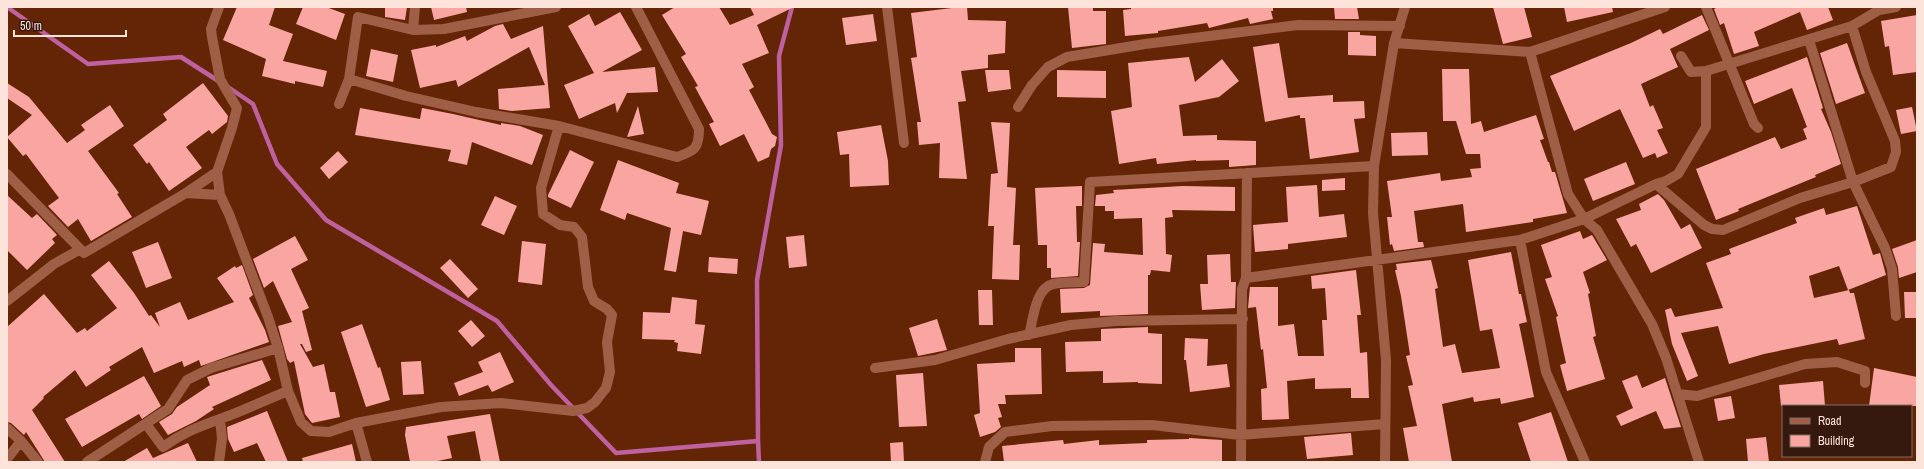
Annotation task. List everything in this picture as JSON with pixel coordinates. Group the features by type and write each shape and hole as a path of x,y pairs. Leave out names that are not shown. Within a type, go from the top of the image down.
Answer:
{"street":[{"path":"219,7 211,29 212,37 220,79 237,108 217,172 220,194 268,317 278,348 288,391 301,422 311,431 329,432 356,423 441,407 501,403 573,411 587,408 595,402 606,388 610,372 607,342 612,315 607,309 594,301 588,288 582,237 574,227 560,225 543,214 541,188 559,126"},
{"path":"413,30 415,7"},
{"path":"339,104 349,79 358,17 413,30 444,29 556,7"},
{"path":"349,79 406,96 476,112 559,126 677,157 691,153 699,143 699,129 636,7"},
{"path":"887,7 904,143"},
{"path":"1385,462 1386,360 1373,213 1374,166 1394,43 1405,7"},
{"path":"1394,43 1530,52 1665,7"},
{"path":"1706,7 1754,124 1758,128"},
{"path":"1681,56 1691,72 1706,71 1852,26 1878,8 1896,7"},
{"path":"1018,107 1032,85 1048,67 1067,57 1146,44 1298,25 1400,26"},
{"path":"1656,184 1704,225 1712,229 1723,230 1800,198 1853,182 1890,167 1896,152 1895,141 1866,72 1852,26"},
{"path":"1808,40 1853,182 1885,248 1892,269 1896,316"},
{"path":"1530,52 1568,194 1584,219 1597,230 1652,324 1666,358 1699,462"},
{"path":"1246,278 1378,261 1520,240 1584,219 1678,174 1706,127 1706,71"},
{"path":"1029,335 1039,297 1043,290 1052,284 1084,282 1090,182 1374,166"},
{"path":"7,174 84,254 186,193 217,172"},
{"path":"1241,462 1242,289 1246,278 1247,173"},
{"path":"186,193 220,194"},
{"path":"1520,240 1546,372 1585,462"},
{"path":"7,301 54,264 79,250"},
{"path":"875,368 935,360 1008,339 1071,325 1116,321 1243,320"},
{"path":"87,462 168,409 187,380 211,368 278,348"},
{"path":"1678,394 1697,396 1805,364 1837,362 1866,371 1865,383"},
{"path":"146,424 163,447 190,430 288,391"},
{"path":"219,462 222,439 220,419"},
{"path":"356,423 367,462"},
{"path":"985,462 989,447 1005,432 1052,426 1152,425 1240,435 1385,424"},
{"path":"7,428 38,462"},
{"path":"7,459 21,442"}],"building":[{"path":"237,7 275,7 269,25 293,34 283,61 327,71 323,87 295,81 295,84 262,76 266,59 223,40"},
{"path":"303,7 326,7 345,14 336,40 296,24"},
{"path":"385,7 407,7 405,20 385,17"},
{"path":"431,7 466,7 467,12 434,20"},
{"path":"675,7 719,7 730,25 754,15 750,7 794,7 757,25 769,53 742,64 754,87 749,90 772,134 777,137 775,146 771,149 769,157 758,162 744,134 720,146 709,124 714,122 695,87 698,86 681,57 686,54 662,15"},
{"path":"967,7 968,20 1006,21 1005,53 988,55 988,68 961,71 966,101 958,102 967,179 939,178 940,143 919,145 917,122 921,122 911,58 917,57 911,13"},
{"path":"1068,7 1093,7 1093,11 1106,11 1106,44 1072,48"},
{"path":"1131,7 1273,7 1273,11 1271,11 1273,19 1250,24 1248,18 1209,28 1207,23 1158,31 1158,33 1125,36 1123,10 1131,9"},
{"path":"1334,7 1357,7 1359,19 1335,19"},
{"path":"1493,7 1524,7 1532,37 1503,44"},
{"path":"1564,7 1612,7 1613,12 1567,22"},
{"path":"1718,7 1828,7 1833,20 1807,30 1800,12 1754,32 1759,46 1734,54 1724,23 1720,25 1714,9"},
{"path":"620,12 642,50 602,72 655,67 658,92 627,93 617,113 615,103 579,119 564,85 594,73 568,26 589,14 595,26"},
{"path":"873,14 877,41 846,45 842,18"},
{"path":"1702,15 1709,30 1670,49 1678,67 1641,84 1650,107 1653,105 1663,128 1657,130 1668,153 1657,158 1655,153 1643,158 1620,109 1574,131 1550,76 1631,43 1660,29 1663,34"},
{"path":"1917,15 1917,72 1893,75 1889,46 1885,47 1881,21"},
{"path":"503,24 511,39 543,26 550,108 512,111 499,109 498,89 545,85 529,47 458,87 456,80 420,88 411,50 436,45 436,47 465,36 467,41 495,26"},
{"path":"1348,32 1360,32 1360,35 1376,36 1376,56 1348,55"},
{"path":"1279,43 1288,98 1333,95 1333,102 1364,101 1365,118 1354,119 1359,152 1310,159 1305,118 1300,118 1300,115 1265,122 1253,47"},
{"path":"1847,43 1865,93 1836,104 1820,53"},
{"path":"371,49 398,55 393,82 366,76"},
{"path":"1189,57 1195,82 1222,59 1239,81 1219,97 1179,105 1183,136 1217,135 1217,140 1256,141 1256,165 1229,167 1229,160 1196,160 1157,164 1156,158 1119,164 1111,111 1132,107 1128,63"},
{"path":"1807,57 1823,108 1821,109 1831,132 1841,164 1815,175 1816,177 1738,209 1739,211 1716,220 1696,169 1775,137 1781,149 1807,139 1803,129 1807,127 1792,88 1754,104 1745,81"},
{"path":"1442,69 1469,69 1471,124 1481,121 1484,132 1536,115 1544,139 1540,140 1552,172 1555,172 1567,213 1533,219 1533,222 1466,232 1463,204 1414,211 1418,242 1423,242 1424,247 1394,251 1392,244 1390,245 1387,217 1392,217 1387,181 1440,173 1441,181 1472,177 1470,169 1481,168 1480,154 1466,154 1456,121 1443,121"},
{"path":"985,70 1009,70 1011,89 988,92"},
{"path":"1057,70 1106,71 1106,98 1057,97"},
{"path":"7,83 29,97 67,143 85,130 81,125 110,105 124,126 88,151 119,193 117,194 132,217 91,241 78,219 68,227 48,206 59,198 26,154 23,156 7,137 32,115 7,98"},
{"path":"203,83 228,116 227,122 212,134 209,130 186,147 202,168 169,191 149,162 147,164 133,145 167,120 163,114"},
{"path":"638,106 644,134 627,137"},
{"path":"1912,107 1917,131 1901,134 1896,110"},
{"path":"360,108 420,119 422,108 501,125 501,123 520,126 543,135 532,165 472,142 467,165 448,161 451,150 355,135"},
{"path":"991,122 1010,123 1007,187 1016,188 1013,245 1020,245 1019,280 992,279 994,226 988,226 991,174 998,173"},
{"path":"881,125 888,161 889,185 850,187 849,154 840,155 837,132"},
{"path":"1427,132 1428,155 1392,156 1391,133"},
{"path":"570,150 594,162 571,208 548,197"},
{"path":"338,151 348,162 329,179 320,168"},
{"path":"618,160 679,183 676,193 709,201 701,235 683,231 676,272 664,270 671,228 627,213 625,220 600,210"},
{"path":"1626,162 1635,184 1593,201 1584,179"},
{"path":"1345,178 1345,190 1322,191 1322,180"},
{"path":"1317,185 1319,217 1344,214 1347,237 1288,244 1288,249 1255,252 1253,225 1288,222 1286,187"},
{"path":"1082,186 1082,206 1076,206 1077,242 1080,242 1078,276 1051,278 1051,268 1047,268 1047,245 1038,245 1035,188"},
{"path":"1183,186 1235,187 1235,211 1172,210 1173,217 1165,218 1166,254 1172,255 1170,272 1151,270 1150,275 1148,275 1148,314 1100,316 1100,311 1061,313 1060,289 1084,288 1090,285 1093,243 1105,244 1104,252 1143,255 1142,218 1114,219 1114,211 1105,211 1105,206 1095,206 1096,195 1114,193 1113,190"},
{"path":"1658,194 1664,200 1681,229 1690,224 1702,248 1651,273 1636,244 1631,247 1616,219 1641,210 1639,204"},
{"path":"7,195 32,218 37,214 57,235 52,239 55,243 27,270 7,250"},
{"path":"495,196 517,206 504,235 481,225"},
{"path":"1857,206 1873,255 1880,253 1886,275 1848,290 1839,266 1809,276 1814,298 1849,290 1850,293 1854,293 1865,339 1839,345 1837,339 1764,354 1729,364 1718,326 1681,333 1698,376 1687,381 1672,344 1665,310 1671,308 1675,317 1723,308 1706,263 1731,254 1729,249 1797,223 1795,218 1824,208 1826,215"},
{"path":"1580,231 1583,239 1592,235 1607,260 1583,272 1590,293 1588,294 1596,336 1593,337 1605,379 1567,391 1560,365 1566,363 1556,317 1558,316 1545,279 1552,277 1541,245"},
{"path":"804,235 807,266 789,268 786,237"},
{"path":"295,236 308,260 291,269 309,308 302,311 312,350 306,352 302,344 300,344 313,367 324,364 330,392 335,392 340,417 312,423 305,414 294,361 290,363 287,359 278,326 292,322 273,281 264,288 253,259"},
{"path":"1917,240 1917,272 1899,278 1898,267 1892,249"},
{"path":"522,241 546,244 542,285 518,282"},
{"path":"158,242 172,278 146,288 132,252"},
{"path":"1511,252 1519,294 1521,294 1527,322 1519,324 1534,397 1501,404 1500,398 1474,402 1473,397 1442,404 1452,462 1409,462 1403,428 1417,426 1408,386 1413,385 1406,356 1410,355 1401,296 1395,270 1397,270 1396,264 1431,260 1438,288 1435,289 1443,347 1455,344 1462,373 1500,368 1492,329 1480,331 1468,260"},
{"path":"1230,254 1231,282 1236,282 1235,308 1202,310 1200,284 1208,284 1207,255"},
{"path":"709,257 738,259 737,274 708,272"},
{"path":"450,259 478,289 468,298 440,268"},
{"path":"109,261 134,293 149,316 151,315 160,327 155,313 180,302 188,320 234,302 217,278 235,266 236,268 242,265 253,295 249,298 265,330 269,342 201,366 199,360 184,367 182,361 154,373 142,347 109,367 111,370 86,387 75,370 43,397 44,398 32,410 65,462 45,462 26,432 24,435 11,423 7,422 7,327 44,294 77,333 85,328 87,331 117,308 91,275"},
{"path":"1356,270 1361,315 1357,315 1360,353 1367,352 1369,398 1351,398 1351,388 1315,389 1315,378 1287,381 1289,419 1262,420 1261,389 1267,388 1263,349 1261,350 1256,307 1248,308 1250,287 1278,287 1278,326 1294,324 1298,356 1324,356 1322,320 1327,320 1325,288 1312,289 1311,276"},
{"path":"978,290 992,290 993,325 979,325"},
{"path":"1904,292 1917,292 1917,318 1905,318"},
{"path":"672,297 697,300 695,324 705,325 701,354 677,351 678,343 674,342 675,340 642,339 643,312 670,313"},
{"path":"937,319 947,350 918,356 909,328"},
{"path":"471,320 485,336 472,347 458,331"},
{"path":"362,324 378,368 380,367 390,400 366,407 341,332"},
{"path":"1148,327 1148,333 1162,334 1162,384 1138,382 1103,383 1103,371 1066,372 1065,342 1101,341 1101,329"},
{"path":"1185,338 1208,339 1207,366 1227,364 1230,387 1190,392 1186,360 1184,360"},
{"path":"1015,348 1041,348 1042,394 1005,395 1006,404 998,404 1002,417 998,418 1001,427 995,432 980,437 974,415 980,413 977,364 1015,362"},
{"path":"500,352 514,382 492,392 488,385 459,396 454,383 483,372 478,362"},
{"path":"262,360 271,380 212,407 214,409 196,421 168,435 159,422 172,414 177,407 210,385 207,377"},
{"path":"421,361 424,394 403,395 401,362"},
{"path":"1874,368 1917,377 1917,406 1869,405"},
{"path":"923,373 927,426 899,427 896,375"},
{"path":"1637,375 1642,388 1665,378 1681,427 1664,429 1656,411 1621,426 1616,416 1633,408 1622,381"},
{"path":"144,376 161,406 142,419 139,414 82,447 65,419"},
{"path":"1823,381 1825,405 1781,406 1779,385"},
{"path":"1731,396 1735,418 1718,421 1714,399"},
{"path":"267,411 288,462 266,462 257,443 234,452 228,439 227,427"},
{"path":"1551,412 1568,462 1531,462 1518,423"},
{"path":"490,414 500,462 481,462 475,431 447,436 452,458 433,462 410,462 405,435 406,427"},
{"path":"1351,433 1353,455 1307,459 1304,437"},
{"path":"1766,437 1769,462 1748,462 1746,439"},
{"path":"1189,438 1222,440 1222,462 1004,462 1002,446 1063,440 1064,444 1099,440 1099,445 1147,443 1147,440"},
{"path":"903,442 904,462 891,462 890,443"},
{"path":"188,443 197,462 123,462 147,448 153,458"},
{"path":"352,444 356,462 303,462 302,458"}],"waterway":[{"path":"7,7 88,64 181,57 220,82"},
{"path":"759,462 757,280 781,145 779,56 792,7"},
{"path":"228,87 253,104 277,164 326,220 497,321 551,385 616,453 758,441"}]}
